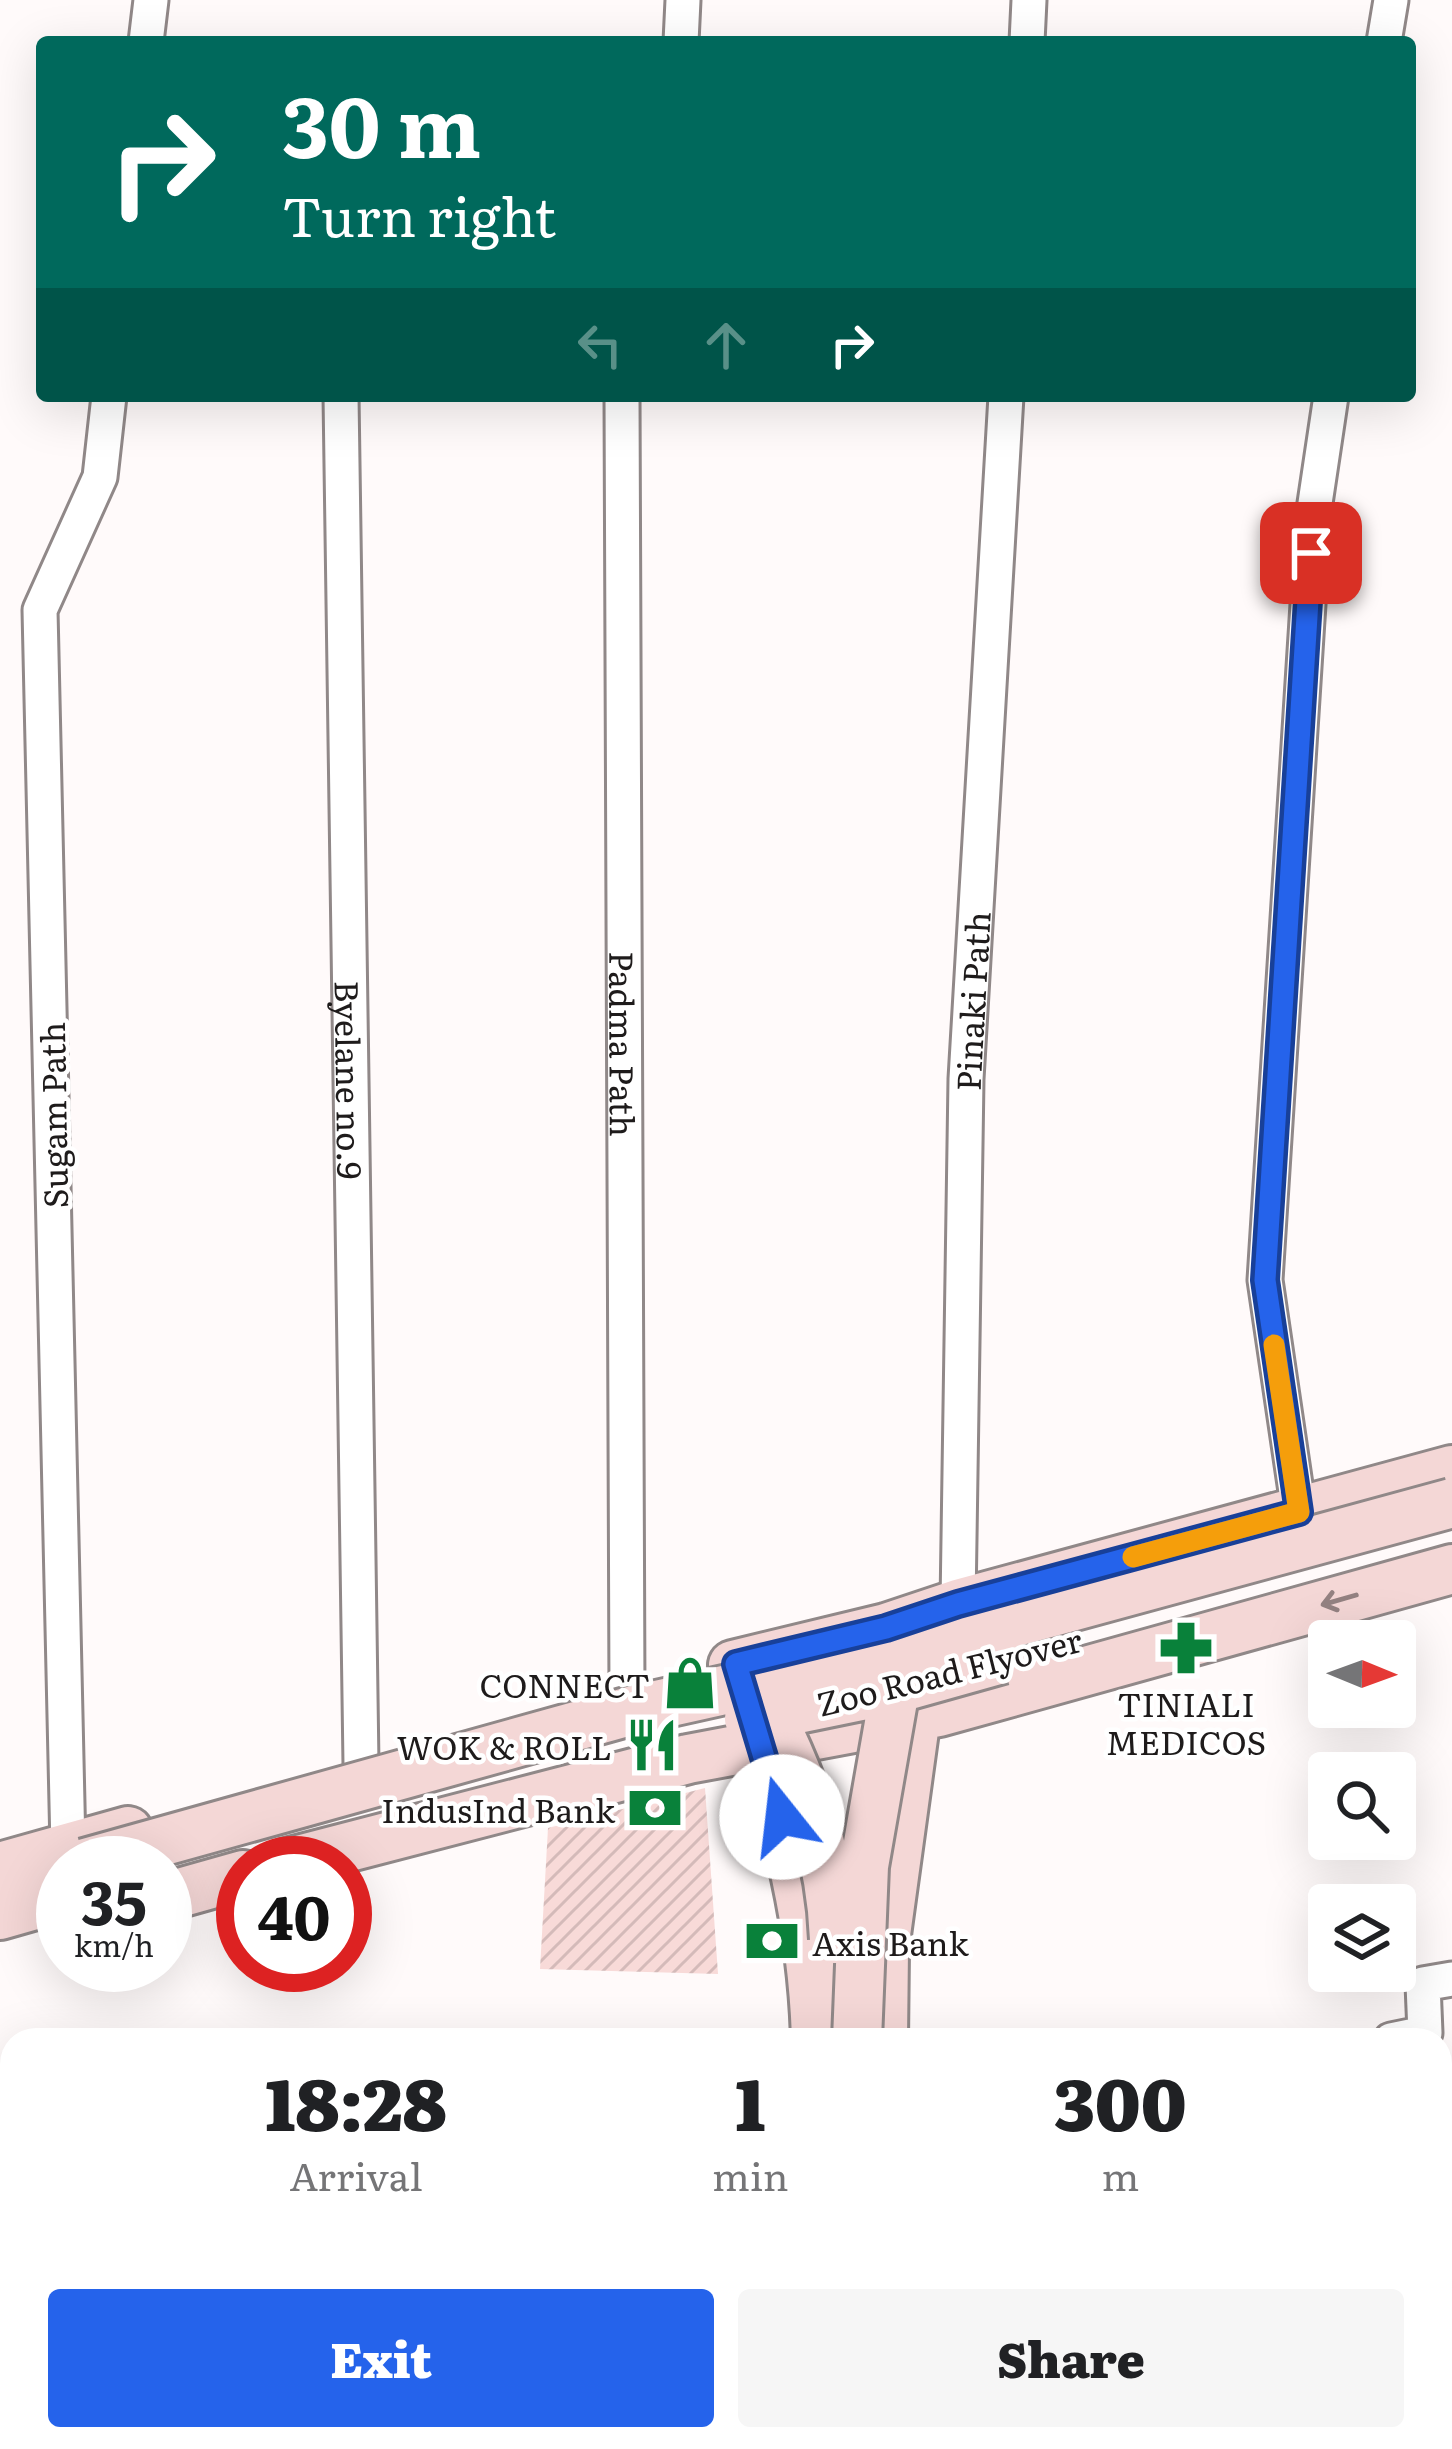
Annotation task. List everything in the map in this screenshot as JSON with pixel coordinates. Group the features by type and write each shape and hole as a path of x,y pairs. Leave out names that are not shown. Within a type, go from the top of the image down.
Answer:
{"main road":[{"path":"144,1836 361,1763 626,1691 886,1628 958,1604 1452,1470"},
{"name":"Zoo Road Flyover","path":"162,1836 630,1711 953,1639 1452,1503"},
{"name":"Zoo Road Flyover","path":"192,1862 547,1766 906,1702 1452,1535"},
{"path":"906,1702 1452,1569"},
{"path":"883,2028 884,1949 906,1702 886,1628"},
{"path":"736,1664 766,1730 801,1888 814,1972 816,2028"},
{"path":"857,2028 864,1866 906,1702"},
{"path":"372,1841 688,1760 766,1730"},
{"path":"766,1730 796,1767 824,1848 833,1899 838,2028"},
{"path":"0,1867 36,1864"},
{"name":"Zoo Road Flyover","path":"0,1887 36,1874"},
{"path":"0,1915 36,1905"},
{"path":"0,1942 36,1932"}],"street":[{"path":"147,36 151,0"},
{"path":"681,36 683,0"},
{"path":"1027,36 1029,0"},
{"path":"1385,36 1391,0"},
{"name":"Sugam Path","path":"71,1836 40,610 100,477 108,402"},
{"name":"Byelane no.9","path":"341,402 361,1763"},
{"name":"Padma Path","path":"622,402 626,1691"},
{"name":"Pinaki Path","path":"958,1604 966,1079 1006,402"},
{"path":"1299,1512 1265,1280 1313,510 1330,402"},
{"path":"1425,2028 1423,1984 1452,1978"}],"building":[{"path":"705,1788 718,1974 540,1969 548,1828"}],"slow traffic":[{"path":"1133,1557 1299,1512 1274,1345"}],"place":[{"name":"TINIALI MEDICOS","path":"1186,1648"},
{"name":"CONNECT","path":"690,1683"},
{"name":"WOK & ROLL","path":"652,1745"},
{"name":"IndusInd Bank","path":"655,1808"},
{"name":"Axis Bank","path":"772,1941"}],"route":[{"path":"782,1817 736,1664 886,1628 958,1604 1299,1512 1265,1280 1311,553"}]}
